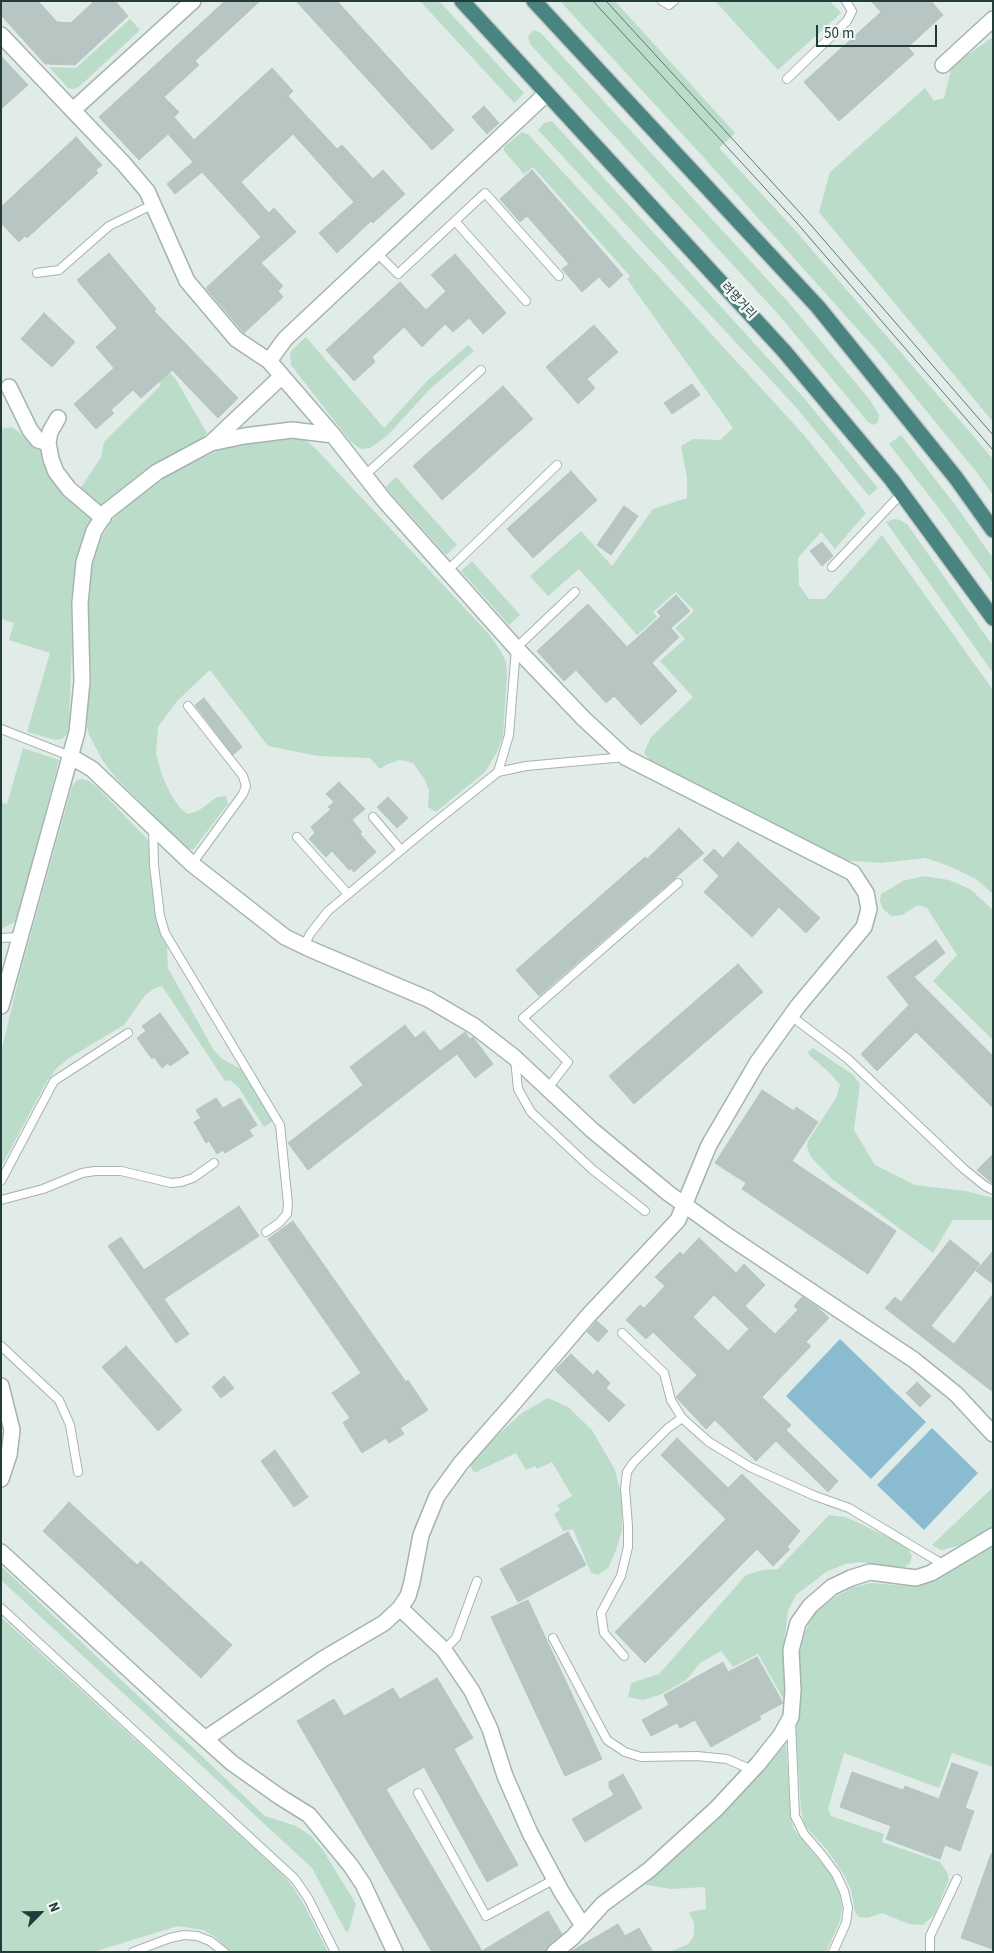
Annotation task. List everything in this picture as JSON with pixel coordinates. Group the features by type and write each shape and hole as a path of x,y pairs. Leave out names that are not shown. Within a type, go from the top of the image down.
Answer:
{"highway":[{"name":"려명거리","path":"462,1 784,351 902,492 993,618"},
{"path":"534,1 818,307 956,478 993,530"}],"street":[{"path":"73,110 193,1"},
{"path":"943,65 993,19"},
{"path":"1,35 141,184 154,204 187,281 236,339 269,361 333,435 364,476 516,648 584,719 625,757 853,873 866,893 869,909 864,927 791,1016 757,1063 710,1145 678,1220 588,1316 461,1463 437,1496 421,1535 408,1596 400,1608 384,1623 323,1659 205,1739"},
{"path":"269,361 285,339 546,94"},
{"path":"1,1006 77,732 82,681 80,603 84,562 94,531 112,507 157,472 211,443 282,376"},
{"path":"9,386 30,430 38,440 48,443"},
{"path":"58,418 50,432 48,443 56,472 69,489 103,518"},
{"path":"211,443 244,436 292,430 333,435"},
{"path":"70,756 92,770 192,864 278,932 304,946 428,999 474,1026 514,1057 592,1130 686,1205 728,1236 914,1360 956,1394 993,1434"},
{"path":"1,1386 12,1430 9,1455 1,1479"},
{"path":"556,1952 574,1937 603,1904 649,1870 709,1816 752,1770 781,1735 791,1717 793,1690 791,1650 798,1624 810,1606 832,1586 870,1572 916,1578 931,1573 993,1536"},
{"path":"1,1552 205,1739 240,1768 309,1815 352,1866 395,1952"},
{"path":"400,1608 444,1650 472,1691 490,1729 505,1776 530,1833 583,1926"}],"lane":[{"path":"662,1 669,5 674,1"},
{"path":"787,79 847,21 852,11 846,1"},
{"path":"377,253 398,274 485,193 559,276"},
{"path":"37,273 60,270 109,226 154,204"},
{"path":"455,221 526,300"},
{"path":"364,476 481,370"},
{"path":"448,570 557,465"},
{"path":"832,567 902,492"},
{"path":"498,772 509,735 516,648 575,592"},
{"path":"188,706 243,776 246,786 243,794 192,864"},
{"path":"1,729 70,756"},
{"path":"304,946 321,918 401,850 498,772 526,766 625,757"},
{"path":"373,817 401,850"},
{"path":"153,828 154,865 160,916 165,933 280,1126 288,1204 287,1214 279,1224 266,1232"},
{"path":"297,837 348,894"},
{"path":"548,1088 568,1062 523,1018 678,883"},
{"path":"1,938 20,937"},
{"path":"791,1016 848,1059 964,1169 993,1190"},
{"path":"1,1181 54,1081 128,1033"},
{"path":"514,1057 518,1089 531,1112 593,1170 645,1211"},
{"path":"1,1200 43,1189 82,1173 95,1171 121,1171 171,1183 182,1182 193,1178 214,1163"},
{"path":"622,1333 664,1373 671,1400 682,1418 709,1442 750,1467 815,1496 849,1508 944,1565"},
{"path":"1,1346 59,1400 70,1425 78,1472"},
{"path":"624,1656 604,1633 601,1613 621,1576 628,1547 625,1489 628,1472 633,1463 661,1435 682,1418"},
{"path":"444,1650 456,1638 477,1581"},
{"path":"1,1608 296,1879 336,1952"},
{"path":"553,1638 607,1740 619,1748 641,1757 697,1756 727,1759 752,1770"},
{"path":"791,1717 794,1816 804,1834 836,1874 844,1892 848,1908 846,1923 833,1952"},
{"path":"418,1793 486,1916 555,1879"},
{"path":"930,1952 930,1936 957,1879"},
{"path":"133,1952 170,1938 184,1935 196,1936 210,1941 224,1952"}],"green space":[{"path":"420,1 439,1 524,93 514,103"},
{"path":"560,1 615,1 735,133 719,148 794,229 993,459 993,495 878,352"},
{"path":"715,1 830,1 841,13 778,70"},
{"path":"130,19 140,30 79,87 68,88 49,67 76,68"},
{"path":"534,30 541,33 789,303 870,400 879,415 878,422 874,425 868,422 778,314 530,44 528,36"},
{"path":"993,37 993,422 819,212 830,172 925,88 934,101 944,98 952,66"},
{"path":"552,121 804,398 878,488 869,496 794,405 538,130 544,123"},
{"path":"522,132 529,135 804,435 866,513 835,549 821,532 798,558 799,585 809,599 825,599 882,535 993,690 993,894 976,879 949,866 925,858 880,863 841,860 650,760 644,753 651,737 693,697 660,661 685,639 675,628 694,611 676,592 653,612 657,617 637,635 579,569 548,596 530,576 581,531 612,566 653,509 687,498 687,478 681,446 693,439 720,440 733,428 627,279 630,276 533,167 524,174 504,151 504,147"},
{"path":"306,337 384,428 428,380 468,345 474,351 430,389 387,436 370,448 361,449 350,441 291,365 290,355 292,350"},
{"path":"139,342 175,378 207,433 200,440 134,480 104,504 94,505 80,489 101,457 104,442 161,385 130,350"},
{"path":"12,427 39,448 94,519 76,559 71,603 72,647 68,733 62,739 56,740 27,732 50,653 9,640 14,623 1,619 1,429"},
{"path":"901,435 956,506 993,558 993,583 944,515 889,444"},
{"path":"293,437 304,439 317,450 488,633 500,650 506,662 507,675 503,736 497,752 485,772 436,812 428,807 429,790 425,780 413,763 400,760 380,769 370,758 318,756 268,746 210,670 177,701 158,727 156,753 162,775 171,795 181,809 188,814 198,811 217,797 226,796 228,804 193,850 184,846 116,778 103,761 89,735 86,723 91,681 88,604 92,564 101,538 112,520 130,501 162,477 219,450 247,443"},
{"path":"396,477 457,545 446,555 385,487"},
{"path":"895,519 907,524 993,646 993,673 886,522"},
{"path":"472,561 520,615 509,625 461,571"},
{"path":"23,748 59,760 17,921 1,929 1,803 7,804"},
{"path":"77,780 89,781 99,789 148,840 162,934 167,946 168,968 213,1049 222,1059 243,1070 273,1121 264,1127 239,1088 230,1080 225,1081 162,986 146,994 124,1025 69,1058 57,1068 47,1081 1,1167 1,1053 19,977 72,786"},
{"path":"923,876 949,880 970,889 993,910 993,1040 933,981 957,955 927,908 918,905 902,915 891,916 883,909 880,901 881,894 903,881"},
{"path":"813,1048 852,1074 860,1084 854,1130 875,1165 915,1185 966,1191 993,1198 993,1220 953,1220 933,1253 832,1179 811,1157 807,1147 808,1141 836,1098 840,1085 830,1073 809,1055 808,1052"},
{"path":"548,1398 568,1407 592,1430 615,1470 622,1499 622,1530 608,1568 598,1575 591,1573 573,1529 563,1531 554,1514 560,1510 557,1505 572,1496 552,1462 537,1469 535,1466 526,1470 516,1453 474,1473 470,1465 472,1458 522,1413"},
{"path":"993,1487 993,1528 958,1546 941,1550 932,1545"},
{"path":"829,1515 846,1517 892,1539 908,1549 912,1556 910,1563 903,1569 861,1562 845,1564 826,1572 796,1595 788,1611 783,1653 788,1698 784,1700 758,1654 733,1667 721,1651 700,1663 686,1680 662,1694 643,1700 628,1697 631,1683 659,1674 746,1575 763,1570 778,1569"},
{"path":"993,1542 993,1767 952,1753 939,1788 844,1753 828,1809 831,1816 884,1834 882,1842 940,1862 947,1872 949,1880 934,1915 923,1925 909,1924 882,1913 868,1918 859,1917 855,1912 851,1890 844,1875 827,1850 804,1825 801,1810 796,1734 799,1652 805,1632 815,1613 835,1597 854,1587 872,1583 906,1586 924,1584 957,1566"},
{"path":"1,1566 265,1816 296,1826 310,1835 323,1850 356,1904 349,1930 346,1932 312,1868 1,1580"},
{"path":"1,1617 281,1873 302,1901 328,1952 229,1952 215,1937 203,1930 178,1926 93,1952 1,1952 1,1928 3,1927 1,1922"},
{"path":"786,1744 793,1828 832,1876 840,1895 842,1908 840,1921 826,1952 670,1952 688,1944 694,1936 694,1923 689,1912 706,1909 705,1887 671,1889 641,1884 700,1836"}],"water":[{"path":"840,1339 926,1422 871,1479 786,1396"},
{"path":"932,1428 978,1473 924,1530 877,1485"}],"building":[{"path":"1,1 38,1 57,22 71,23 94,1 115,1 128,16 75,65 45,64 1,15"},
{"path":"225,1 260,1 195,61 199,65 164,97 179,112 174,117 194,140 272,68 293,91 288,96 337,149 342,145 373,179 383,170 405,194 373,223 371,221 337,253 319,233 354,202 293,134 241,182 269,213 274,208 296,232 261,263 283,286 278,291 283,297 244,333 206,288 261,237 202,172 175,194 167,184 193,162 168,134 139,160 99,117"},
{"path":"296,1 337,1 454,130 432,150"},
{"path":"871,1 931,1 943,15 908,47 914,54 839,121 804,82 881,12"},
{"path":"1,56 28,85 1,109"},
{"path":"484,106 499,123 487,134 472,117"},
{"path":"76,137 102,165 96,170 98,173 27,238 25,236 19,242 1,223 1,207"},
{"path":"532,170 623,275 609,288 599,277 582,292 562,269 569,264 527,216 520,222 500,199"},
{"path":"109,253 156,309 154,311 238,398 218,418 172,370 141,398 133,390 111,410 114,413 96,429 74,404 114,368 96,347 117,328 77,280"},
{"path":"455,254 506,313 483,334 469,318 453,332 445,324 422,347 404,327 372,357 375,362 354,381 326,350 400,282 426,310 446,291 431,275"},
{"path":"44,313 75,342 52,367 21,339"},
{"path":"594,325 618,352 587,379 595,388 578,404 546,367"},
{"path":"692,384 700,395 672,414 664,403"},
{"path":"503,386 533,419 442,500 413,466"},
{"path":"571,471 597,500 533,558 507,529"},
{"path":"624,506 638,516 611,555 597,545"},
{"path":"822,542 833,556 822,566 810,551"},
{"path":"676,595 690,611 671,628 679,637 652,663 677,691 641,725 614,696 606,703 576,670 564,681 537,651 588,604 627,647 661,616 657,612"},
{"path":"204,698 242,747 233,755 195,705"},
{"path":"339,782 365,809 352,820 362,832 360,834 376,852 354,872 350,868 349,870 332,851 326,857 309,839 315,833 311,827 331,809 328,807 334,802 326,794"},
{"path":"388,797 408,818 397,828 377,807"},
{"path":"679,828 704,853 539,996 516,970 645,857 647,859"},
{"path":"738,842 820,918 806,933 779,907 752,937 704,892 719,876 703,860 714,849 723,858"},
{"path":"936,940 945,953 914,977 993,1056 993,1108 916,1032 877,1071 861,1054 909,1005 887,977"},
{"path":"738,964 763,992 634,1104 609,1076"},
{"path":"160,1013 189,1053 170,1066 168,1063 162,1068 154,1057 152,1059 137,1038 146,1031 142,1026"},
{"path":"405,1025 415,1038 424,1031 440,1051 465,1032 470,1039 473,1037 493,1064 475,1078 457,1054 308,1170 288,1143 363,1085 350,1067"},
{"path":"762,1090 794,1111 796,1107 818,1122 792,1161 896,1231 868,1274 742,1189 746,1183 715,1163"},
{"path":"216,1098 223,1108 240,1098 257,1125 249,1130 253,1136 225,1153 223,1150 217,1154 209,1141 206,1143 194,1122 201,1118 196,1110"},
{"path":"993,1154 993,1184 977,1170"},
{"path":"239,1206 259,1236 164,1299 189,1334 176,1343 108,1246 121,1237 144,1270"},
{"path":"293,1221 406,1382 408,1380 428,1410 400,1428 404,1434 389,1443 386,1438 362,1453 343,1423 350,1418 332,1393 361,1373 268,1239"},
{"path":"699,1238 736,1273 744,1264 765,1285 745,1306 775,1334 798,1310 794,1306 802,1297 829,1318 806,1342 811,1346 762,1397 791,1425 786,1430 838,1481 828,1492 776,1441 756,1461 715,1420 706,1429 676,1397 697,1375 653,1332 646,1339 626,1320 640,1305 644,1308 665,1286 655,1277 680,1252 683,1255","holes":["714,1295 749,1329 728,1351 693,1317"]},
{"path":"950,1240 980,1264 931,1326 954,1344 993,1294 993,1392 885,1308 895,1297 901,1302"},
{"path":"993,1251 993,1284 976,1271"},
{"path":"597,1321 608,1331 598,1342 587,1332"},
{"path":"126,1346 182,1410 158,1431 102,1367"},
{"path":"571,1354 593,1375 597,1370 610,1383 606,1388 625,1405 609,1422 555,1370"},
{"path":"224,1376 234,1388 221,1398 212,1387"},
{"path":"917,1382 931,1396 920,1407 906,1393"},
{"path":"677,1438 728,1488 742,1474 800,1531 787,1547 790,1549 773,1566 757,1549 645,1663 615,1632 726,1519 661,1455"},
{"path":"275,1450 308,1497 294,1507 261,1461"},
{"path":"69,1502 137,1565 141,1561 232,1645 201,1678 43,1531"},
{"path":"568,1532 586,1565 518,1602 500,1569"},
{"path":"528,1600 602,1759 565,1776 491,1617"},
{"path":"757,1657 783,1703 759,1716 761,1719 711,1747 695,1720 680,1728 677,1723 651,1736 642,1720 669,1705 664,1695 723,1662 728,1672"},
{"path":"437,1678 473,1738 454,1749 518,1865 487,1882 424,1767 386,1789 482,1951 548,1911 562,1934 549,1945 546,1952 432,1952 297,1721 334,1699 344,1716 393,1688 400,1699"},
{"path":"952,1763 978,1772 965,1808 974,1811 960,1851 945,1845 940,1859 886,1839 891,1826 840,1807 852,1772 903,1790 905,1786 939,1799"},
{"path":"623,1774 642,1808 585,1842 572,1819 614,1795 609,1787 609,1782"},
{"path":"991,1854 993,1855 993,1949 961,1938"},
{"path":"618,1924 625,1936 639,1928 653,1952 570,1952"}],"tram line":[{"path":"593,1 796,222 993,450"},
{"path":"606,1 803,216 993,435"}]}
